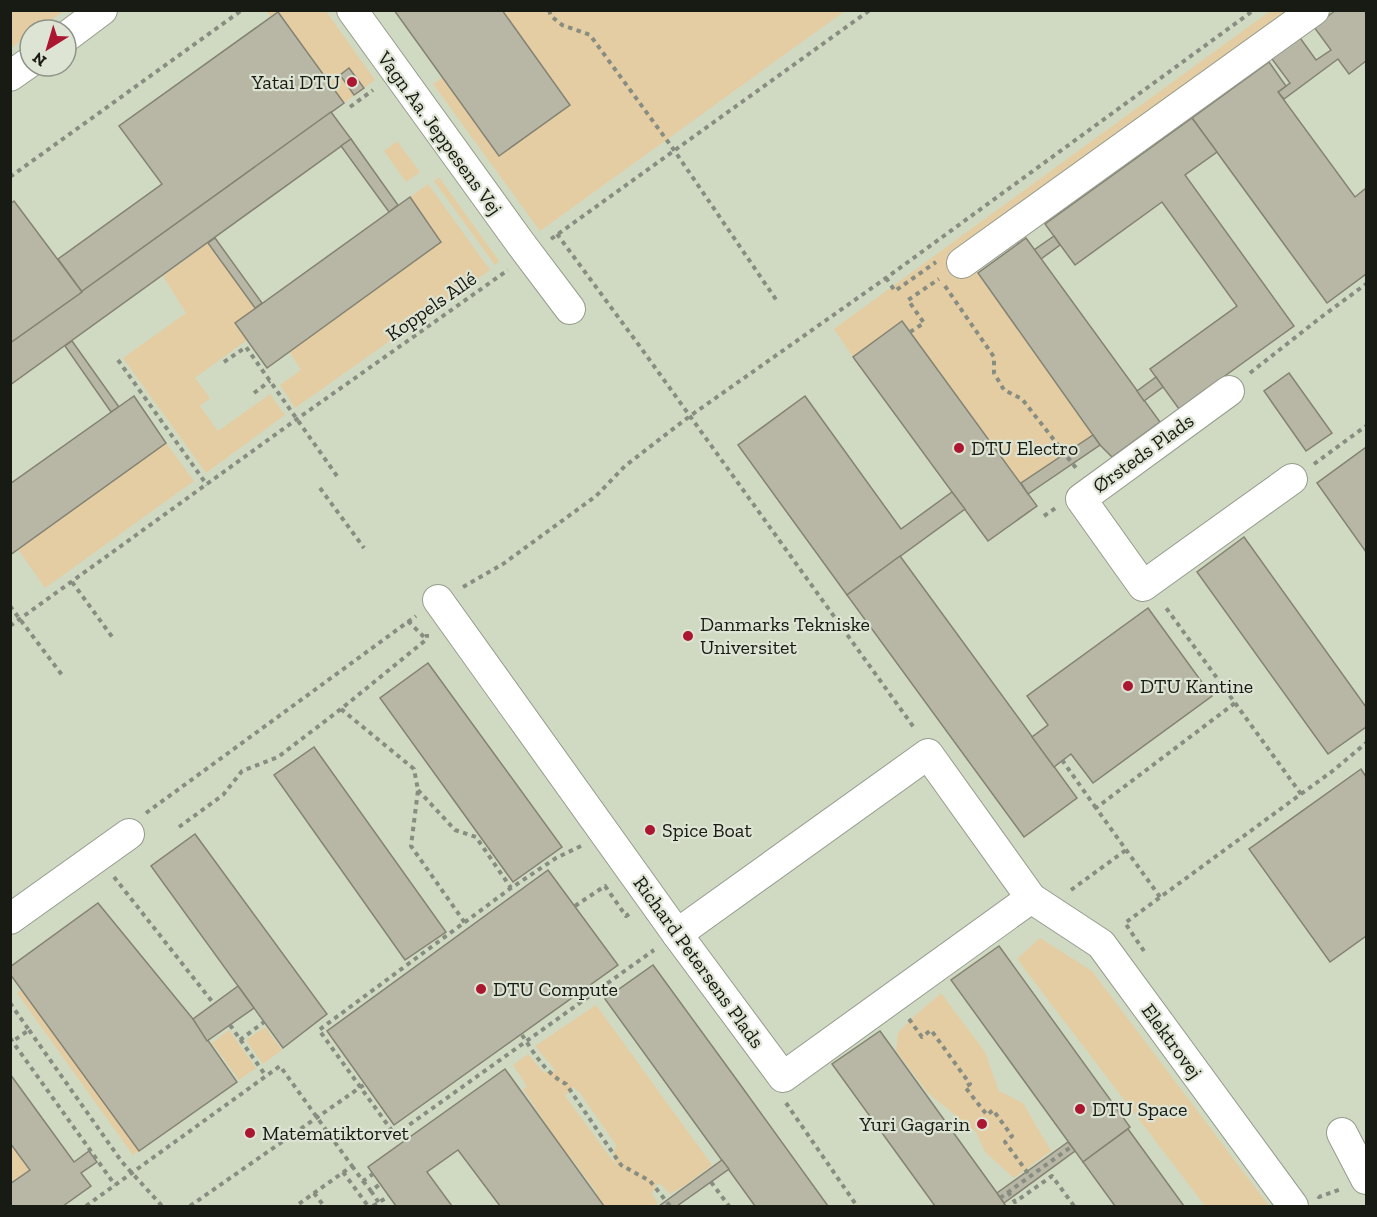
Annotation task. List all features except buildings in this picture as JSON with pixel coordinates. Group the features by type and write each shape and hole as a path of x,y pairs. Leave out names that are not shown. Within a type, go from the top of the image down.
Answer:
{"street":[{"path":"78,27 102,10"},
{"name":"Vagn Aa. Jeppesens Vej","path":"352,10 570,309"},
{"path":"962,263 1314,10"},
{"name":"Ørsteds Plads","path":"1148,583 1143,586 1081,499 1228,391"},
{"path":"1148,583 1292,479"},
{"name":"Richard Petersens Plads","path":"442,606 677,934 783,1077"},
{"path":"677,934 928,754 1030,898 783,1077"},
{"path":"10,919 129,834"},
{"name":"Elektrovej","path":"1030,898 1101,944 1303,1197"},
{"path":"1342,1133 1361,1182"}],"path":[{"path":"10,177 242,10"},
{"path":"549,10 551,16 562,26 590,35 674,150 777,301"},
{"name":"Koppels Allé","path":"10,626 870,10"},
{"path":"129,834 125,828 408,621 442,606 503,564 596,496 625,466 690,416 886,278 1254,10"},
{"path":"350,107 373,90"},
{"path":"557,234 925,743 928,754"},
{"path":"886,278 895,291 953,250 962,263"},
{"path":"910,332 924,323 908,300 940,278 994,357 994,374 1004,390 1022,399 1092,490"},
{"path":"1228,391 1366,284"},
{"path":"224,362 246,347 337,476"},
{"path":"118,360 207,484"},
{"path":"254,393 270,381"},
{"path":"1292,479 1366,426"},
{"path":"320,488 364,548"},
{"path":"72,582 113,638"},
{"path":"1148,583 1301,794"},
{"path":"10,606 62,675"},
{"path":"178,827 223,795 242,771 278,757 341,710 427,639 428,625 442,606"},
{"path":"408,621 427,639"},
{"path":"1096,808 1235,703"},
{"path":"341,710 414,769 418,790 411,846 465,923"},
{"path":"1144,951 1125,923 1334,770 1366,743"},
{"path":"1062,760 1160,897"},
{"path":"418,790 455,830 476,837 511,888"},
{"path":"606,834 556,858 511,888 319,1030 363,1085 395,1135 677,934"},
{"path":"1086,880 1126,850"},
{"path":"114,877 214,1004"},
{"path":"575,906 605,886 626,916 652,898"},
{"path":"893,997 922,1037 931,1030 970,1084 965,1087 987,1115 993,1110 1012,1136 1005,1142 1030,1176"},
{"path":"10,1003 132,1173 162,1206"},
{"path":"240,1040 264,1022"},
{"path":"230,1025 266,1076"},
{"path":"29,1030 12,1040 115,1185"},
{"path":"522,1035 546,1069 556,1079 566,1084 621,1165 650,1181 670,1206"},
{"path":"86,1206 280,1066 379,1203"},
{"path":"783,1077 783,1100 858,1206"},
{"path":"190,1206 363,1085"},
{"path":"1000,1198 1071,1147"},
{"path":"296,1206 352,1166"},
{"path":"344,1172 368,1206"},
{"path":"363,1181 373,1174"},
{"path":"1008,1192 1016,1202 1052,1176 1074,1206"},
{"path":"711,1182 729,1206"},
{"path":"1303,1197 1319,1197 1361,1182"},
{"path":"371,1191 380,1184"},
{"path":"314,1193 324,1206"},
{"path":"374,1206 388,1196"}],"shaded area":[{"path":"11,10 64,10 54,18 18,18 18,43 11,48"},
{"name":"Danmarks Tekniske Universitet","path":"10,11 1366,11 1366,1206 11,1206"},
{"path":"266,11 326,11 375,80 344,103 278,12 271,17"},
{"path":"502,11 845,11 540,231 433,84 443,77 500,156 569,105"},
{"path":"1270,11 1304,11 964,252 1093,435 1021,483 902,321 853,357 834,329"},
{"path":"397,141 420,172 406,182 384,151"},
{"path":"439,177 499,261 495,265 434,181"},
{"path":"428,184 490,270 295,408 280,385 301,370 289,351 441,242 410,197"},
{"path":"208,243 255,308 235,323 247,340 195,378 210,398 200,406 218,431 270,394 285,415 206,473 123,358 186,313 163,276"},
{"path":"166,443 194,481 45,588 18,549"},
{"path":"1040,938 1092,971 1269,1206 1205,1206 1017,959"},
{"path":"22,989 139,1151 133,1155 17,993"},
{"path":"941,993 985,1052 999,1091 1023,1103 1051,1151 1014,1178 985,1152 976,1132 928,1093 896,1051 898,1033"},
{"path":"596,1005 712,1165 670,1194 661,1184 656,1185 652,1194 658,1203 652,1206 604,1206 596,1195 597,1193 563,1150 523,1089 527,1087 513,1065 528,1054 544,1073 556,1071 535,1046","holes":["573,1087 580,1093 616,1145 613,1156 616,1165 565,1096"]},
{"path":"265,1027 282,1050 263,1064 246,1040"},
{"path":"229,1030 256,1068 239,1080 212,1043"},
{"path":"10,1143 30,1170 10,1184"}],"place":[{"name":"Yatai DTU","path":"352,82"},
{"name":"DTU Electro","path":"959,448"},
{"name":"Danmarks Tekniske Universitet","path":"688,636"},
{"name":"DTU Kantine","path":"1128,686"},
{"name":"Spice Boat","path":"650,830"},
{"name":"DTU Compute","path":"481,989"},
{"name":"DTU Space","path":"1080,1109"},
{"name":"Yuri Gagarin","path":"982,1124"},
{"name":"Matematiktorvet","path":"250,1133"}]}
